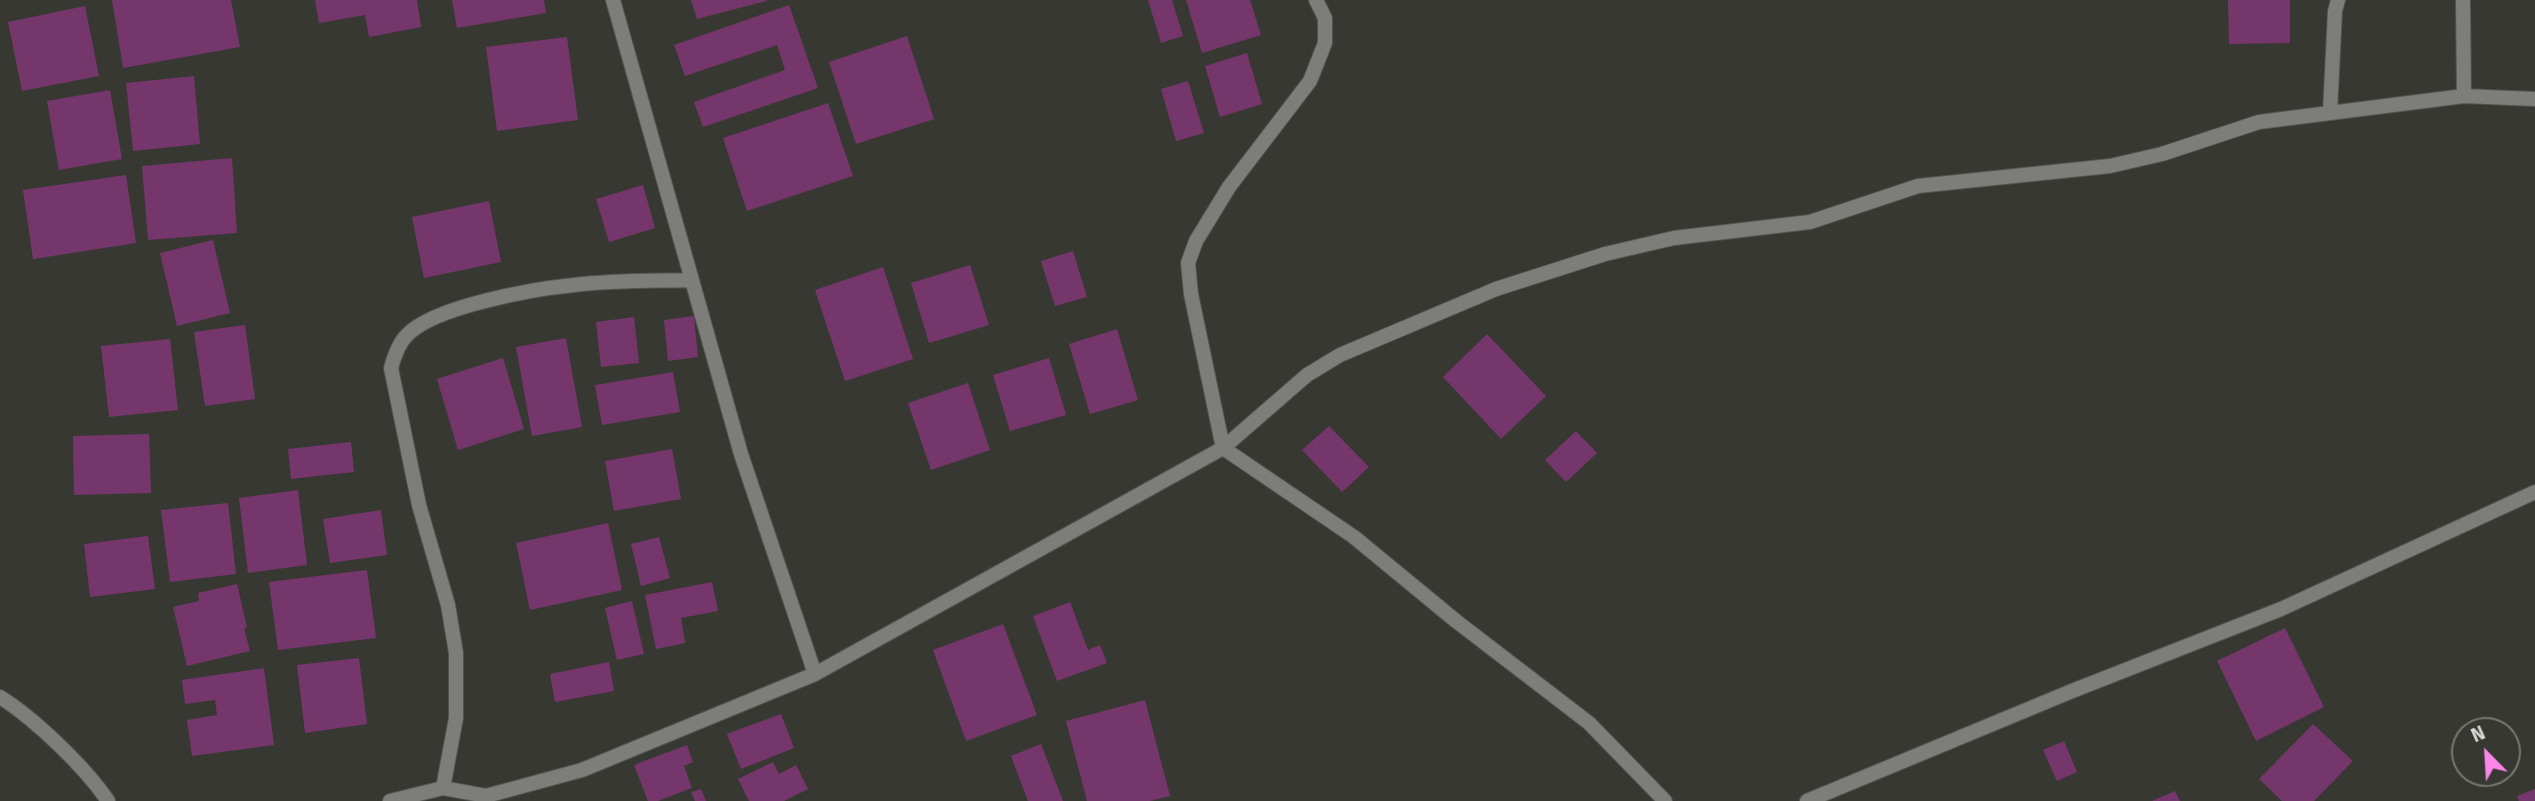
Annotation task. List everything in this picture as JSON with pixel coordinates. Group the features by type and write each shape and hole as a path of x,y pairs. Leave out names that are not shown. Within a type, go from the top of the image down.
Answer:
{"street":[{"path":"613,0 741,454 815,674"},
{"path":"1316,0 1325,18 1325,43 1310,81 1229,187 1196,241 1188,263 1191,294 1223,448 1354,537 1456,621 1589,723 1665,801"},
{"path":"2330,113 2337,0"},
{"path":"2463,0 2464,96"},
{"path":"390,801 443,788 486,796 582,770 815,674 1223,448 1307,375 1340,355 1496,289 1605,254 1674,238 1810,222 1918,186 2110,166 2162,154 2259,122 2464,96 2535,99"},
{"path":"443,788 456,718 456,653 447,605 419,505 391,368 396,352 407,335 430,319 469,304 575,285 692,279"},
{"path":"1807,801 2072,691 2281,609 2535,492"},
{"path":"0,697 62,747 108,801"}],"building":[{"path":"112,0 231,0 240,47 123,68"},
{"path":"315,0 417,0 421,27 369,37 365,15 319,23"},
{"path":"452,0 544,0 546,13 457,28"},
{"path":"691,0 766,0 766,1 697,19"},
{"path":"1148,0 1172,0 1183,36 1161,43"},
{"path":"1186,0 1250,0 1261,35 1202,53"},
{"path":"2228,0 2290,0 2290,43 2229,44"},
{"path":"789,5 818,88 703,127 694,102 785,70 777,45 685,76 674,45"},
{"path":"85,6 99,76 22,91 8,22"},
{"path":"907,36 934,119 856,144 829,62"},
{"path":"567,37 578,120 497,131 486,47"},
{"path":"1247,53 1262,104 1220,117 1205,66"},
{"path":"194,76 200,144 133,151 126,83"},
{"path":"1188,81 1204,133 1176,141 1161,89"},
{"path":"110,90 122,159 59,170 47,101"},
{"path":"828,103 853,176 747,211 723,138"},
{"path":"232,158 237,233 148,240 142,166"},
{"path":"126,175 136,243 33,259 23,190"},
{"path":"643,185 655,228 609,242 596,199"},
{"path":"489,201 501,262 424,278 412,217"},
{"path":"213,240 230,313 177,326 160,253"},
{"path":"1073,251 1087,297 1055,306 1041,261"},
{"path":"970,265 989,325 929,343 911,283"},
{"path":"883,267 913,359 845,381 815,290"},
{"path":"694,316 698,357 668,361 664,320"},
{"path":"634,317 639,363 601,367 596,322"},
{"path":"245,325 255,399 205,406 194,332"},
{"path":"1117,329 1138,400 1090,414 1069,344"},
{"path":"1487,334 1546,396 1501,439 1443,377"},
{"path":"566,338 582,427 532,436 516,347"},
{"path":"170,339 178,410 109,417 101,346"},
{"path":"503,358 524,429 458,450 437,379"},
{"path":"1049,358 1066,415 1010,431 993,375"},
{"path":"673,372 680,412 602,425 595,385"},
{"path":"968,383 990,450 931,470 908,403"},
{"path":"1329,426 1369,467 1342,492 1302,450"},
{"path":"1576,431 1597,453 1566,482 1545,460"},
{"path":"149,434 151,493 74,495 73,436"},
{"path":"351,442 354,472 291,479 288,449"},
{"path":"672,449 681,499 614,511 605,461"},
{"path":"298,490 307,565 248,573 239,498"},
{"path":"228,503 236,574 170,582 161,510"},
{"path":"381,510 387,555 330,563 323,519"},
{"path":"608,523 622,590 530,610 516,543"},
{"path":"148,536 155,589 90,597 84,544"},
{"path":"659,537 670,578 641,586 631,544"},
{"path":"367,570 376,638 278,650 269,582"},
{"path":"712,582 718,611 681,618 685,643 656,649 645,595"},
{"path":"237,584 250,651 187,666 173,607 199,601 198,593"},
{"path":"632,601 644,654 617,660 605,608"},
{"path":"1070,602 1088,650 1100,645 1107,663 1057,681 1033,616"},
{"path":"1003,624 1037,715 966,741 933,650"},
{"path":"2285,628 2324,707 2256,741 2217,661"},
{"path":"359,658 367,724 305,733 297,665"},
{"path":"609,662 614,691 555,702 550,674"},
{"path":"264,668 274,745 192,756 187,720 217,715 215,700 185,704 182,680"},
{"path":"1145,700 1170,796 1150,801 1087,801 1066,721"},
{"path":"781,714 794,748 741,769 727,734"},
{"path":"2313,724 2353,761 2314,801 2282,801 2259,779"},
{"path":"2064,741 2077,772 2057,781 2043,750"},
{"path":"1041,744 1063,801 1028,801 1011,756"},
{"path":"687,745 693,762 684,766 692,788 658,801 648,801 634,765"},
{"path":"773,762 779,774 796,765 808,789 784,801 749,801 738,779"},
{"path":"701,789 706,801 695,801 691,792"},
{"path":"2535,789 2535,801 2519,801 2517,796"},
{"path":"2175,791 2180,801 2152,801"}]}
